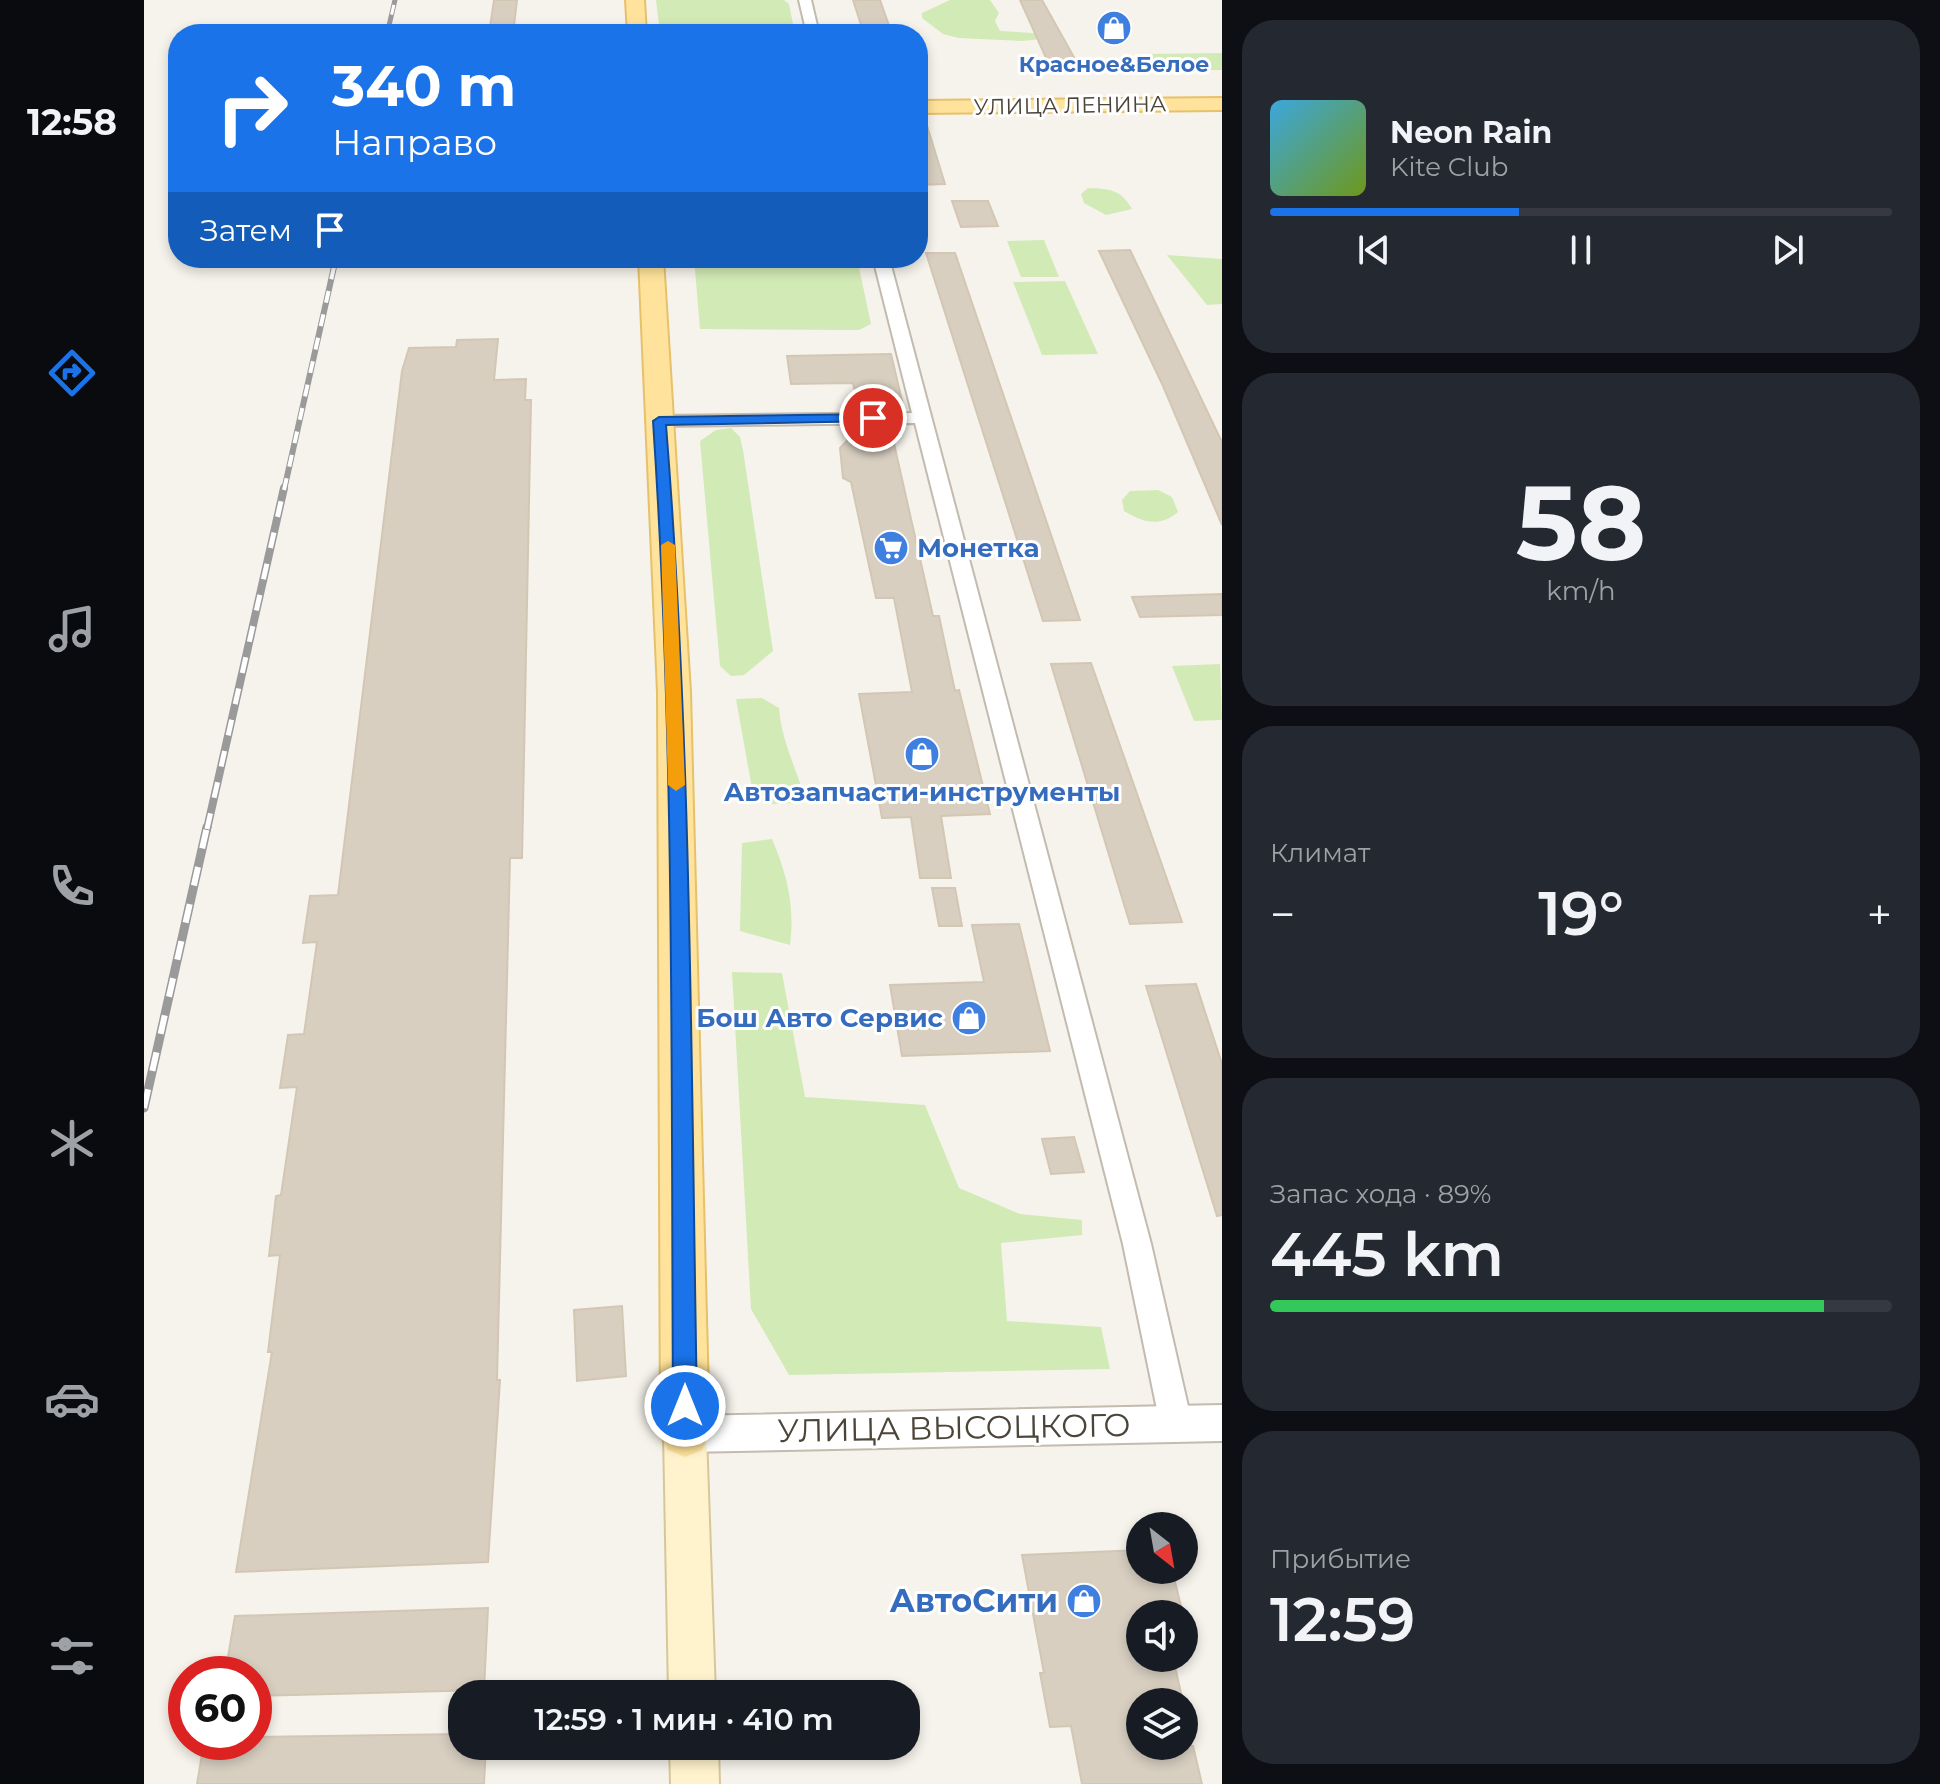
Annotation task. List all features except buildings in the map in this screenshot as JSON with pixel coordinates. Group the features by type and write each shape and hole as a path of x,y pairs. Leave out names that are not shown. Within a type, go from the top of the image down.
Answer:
{"main road":[{"path":"635,0 636,24"},
{"name":"УЛИЦА ЛЕНИНА","path":"928,107 1222,104"},
{"path":"651,268 667,520 677,818 685,1434 692,1680"},
{"path":"694,1760 695,1784"}],"street":[{"path":"805,0 811,24"},
{"path":"883,268 1137,1244 1176,1424"},
{"path":"659,421 920,418"},
{"name":"УЛИЦА ВЫСОЦКОГО","path":"685,1434 1222,1423"}],"green space":[{"path":"656,0 784,0 789,4 793,24 659,24"},
{"path":"950,0 990,0 999,13 995,21 1000,31 1049,34 1053,38 1021,41 959,38 943,34 922,18 922,13"},
{"path":"1222,53 1222,70 1158,71 1149,54"},
{"path":"1088,188 1114,191 1132,209 1106,215 1084,203 1081,194"},
{"path":"1044,240 1059,277 1021,277 1007,241"},
{"path":"1167,255 1222,259 1222,304 1207,305"},
{"path":"695,268 859,268 871,324 859,330 700,329"},
{"path":"1065,281 1098,354 1042,355 1013,282"},
{"path":"731,428 740,437 743,450 773,651 744,675 731,676 720,666 700,441 716,430"},
{"path":"1158,490 1172,497 1178,512 1171,517 1151,522 1124,511 1122,500 1130,491"},
{"path":"1220,664 1222,720 1194,721 1172,666"},
{"path":"762,698 779,708 785,741 804,795 796,803 768,804 753,794 736,699"},
{"path":"772,839 788,890 790,945 740,931 742,843"},
{"path":"732,972 782,973 805,1097 925,1105 959,1188 1020,1214 1082,1220 1082,1235 1001,1243 1007,1321 1101,1327 1110,1369 789,1375 751,1309"}],"railway":[{"path":"389,24 395,0"},
{"path":"284,490 334,268"},
{"path":"207,829 284,488"},
{"path":"144,1108 207,827"}],"slow traffic":[{"path":"668,545 676,785"}],"place":[{"name":"Красное&Белое","path":"1114,28"},
{"name":"Монетка","path":"891,548"},
{"name":"Автозапчасти-инструменты","path":"922,754"},
{"name":"Бош Авто Сервис","path":"969,1018"},
{"name":"АвтоСити","path":"1084,1601"}],"route":[{"path":"685,1406 674,692 667,520 659,421 873,418"}]}
